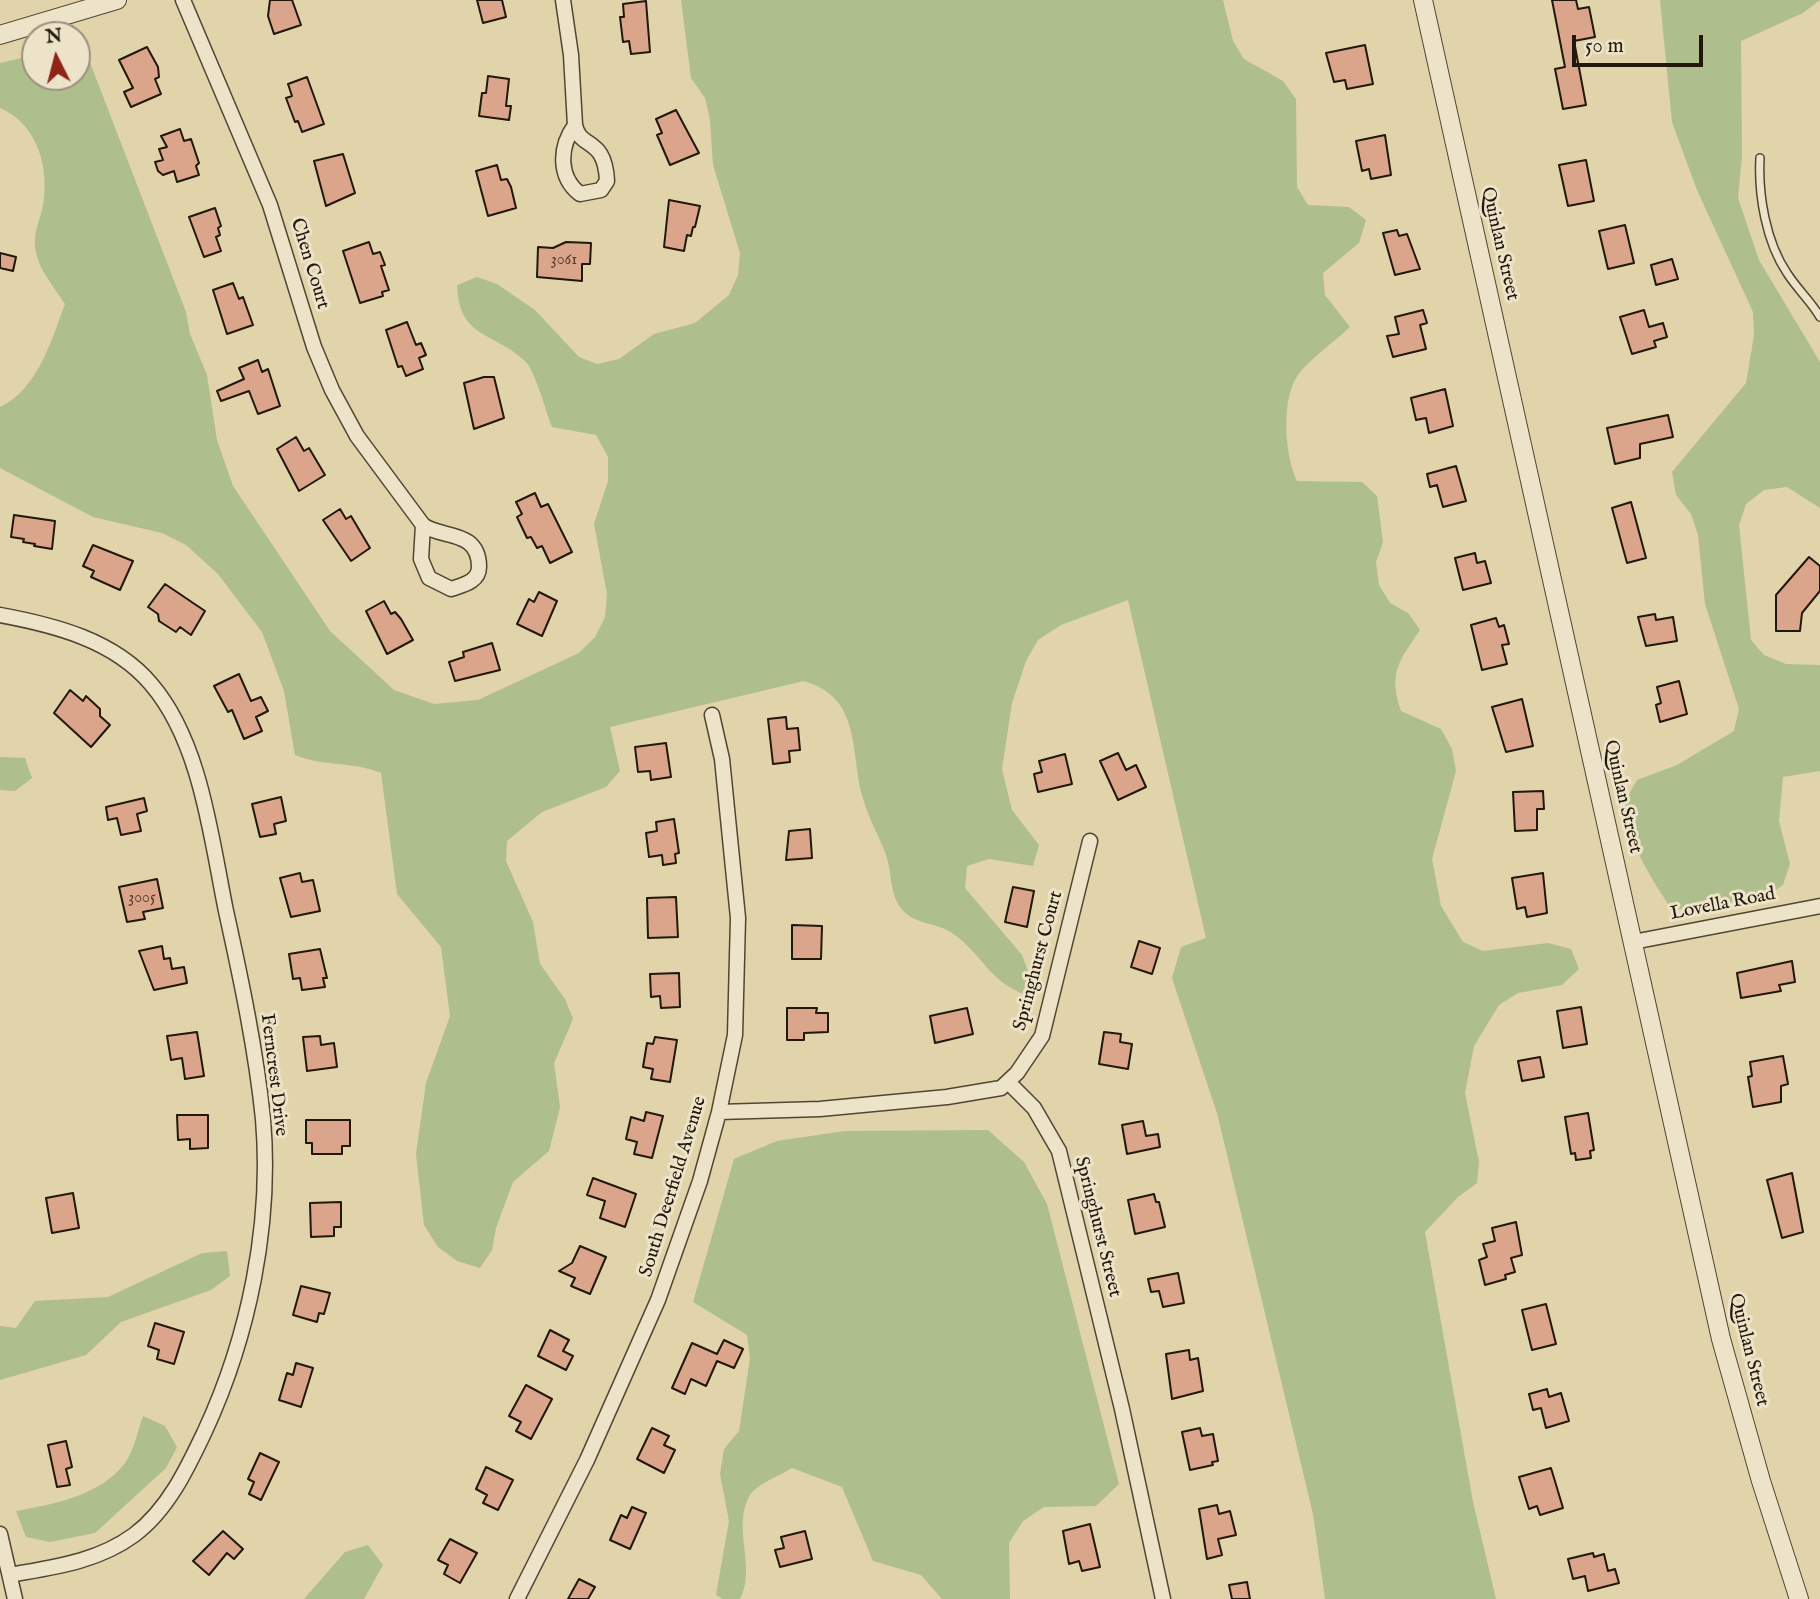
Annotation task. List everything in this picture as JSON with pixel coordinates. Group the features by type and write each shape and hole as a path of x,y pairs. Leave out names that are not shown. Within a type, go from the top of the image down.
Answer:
{"street":[{"path":"0,35 117,0"},
{"name":"Chen Court","path":"183,0 270,205 314,347 332,390 357,436 423,525"},
{"path":"563,0 571,55 575,125 582,139 596,146 603,155 607,181 601,190 580,194 566,178 564,148 575,125"},
{"name":"Quinlan Street","path":"1423,0 1721,1339 1761,1481 1799,1599"},
{"path":"423,525 430,531 459,537 471,545 478,555 479,570 474,580 451,589 429,578 421,559 423,525"},
{"name":"Ferncrest Drive","path":"0,615 85,638 111,650 152,685 182,736 193,764 206,817 241,982 262,1119 264,1161 262,1210 252,1298 215,1409 184,1475 137,1533 114,1548 80,1563 10,1576"},
{"name":"South Deerfield Avenue","path":"517,1599 587,1460 658,1300 700,1181 736,1035 738,918 722,759 712,715"},
{"name":"Springhurst Court","path":"1008,1082 1042,1036 1090,841"},
{"name":"Lovella Road","path":"1633,942 1820,906"},
{"path":"719,1112 820,1109 947,1097 1001,1088 1008,1082"},
{"name":"Springhurst Street","path":"1008,1082 1034,1108 1059,1151 1122,1409 1163,1599"},
{"path":"0,1534 15,1599"}],"lane":[{"path":"1760,158 1759,186 1769,230 1785,272 1820,317"}],"green space":[{"path":"681,0 1223,0 1233,41 1244,59 1283,81 1296,99 1297,187 1308,205 1349,207 1366,220 1359,243 1323,273 1325,295 1350,327 1306,365 1294,381 1286,424 1289,456 1297,481 1362,482 1377,496 1383,542 1376,562 1379,585 1390,603 1408,613 1420,630 1401,659 1396,677 1397,698 1401,711 1441,729 1452,749 1456,771 1432,859 1441,906 1463,942 1483,951 1548,943 1571,949 1579,969 1562,985 1518,993 1499,1005 1474,1046 1465,1093 1479,1162 1477,1183 1458,1197 1425,1232 1473,1502 1496,1599 1325,1599 1313,1514 1217,1113 1172,978 1181,947 1206,938 1128,600 1061,625 1038,640 1026,661 1012,703 1002,769 1012,810 1039,845 1033,866 989,859 967,866 965,888 1022,955 1029,974 1023,994 993,974 965,943 948,930 909,916 902,910 893,891 886,855 862,795 850,727 835,699 822,689 804,681 610,727 620,771 606,787 542,812 507,841 506,861 533,922 540,964 565,999 573,1019 554,1063 560,1107 549,1151 513,1182 496,1228 492,1250 480,1268 457,1261 438,1247 424,1225 416,1154 426,1083 450,1016 441,947 397,894 381,773 295,755 284,691 262,632 218,574 186,545 162,533 93,517 0,468 0,407 24,389 34,376 65,304 45,274 36,250 35,236 45,184 41,158 37,145 22,123 0,108 0,63 21,58 21,91 91,91 91,65 186,312 190,334 207,375 217,440 233,486 330,631 394,690 434,704 478,700 579,653 595,637 605,617 607,594 594,524 608,481 608,457 596,435 552,427 529,366 513,351 471,325 459,303 457,285 477,277 497,284 535,310 579,357 597,364 619,359 654,334 695,323 729,295 738,275 740,253 713,165 710,120 705,98 691,78"},
{"path":"1660,0 1820,0 1803,13 1741,41 1742,156 1738,198 1759,260 1820,362 1820,508 1787,487 1764,490 1746,504 1739,525 1751,640 1764,655 1786,664 1820,665 1820,771 1783,777 1779,821 1790,864 1783,885 1764,898 1672,910 1640,857 1628,827 1627,800 1637,780 1677,765 1734,731 1739,709 1705,604 1698,535 1691,514 1676,495 1672,472 1746,383 1754,335 1753,312 1697,190 1672,122"},
{"path":"0,757 25,758 32,778 15,791 0,790"},
{"path":"988,1130 1024,1162 1047,1204 1119,1484 1096,1506 1044,1507 1023,1521 1009,1543 1010,1599 942,1599 921,1575 873,1561 842,1487 792,1468 758,1487 750,1495 745,1507 743,1534 746,1574 740,1599 723,1599 716,1595 729,1521 720,1474 724,1449 739,1431 750,1358 747,1335 693,1302 734,1159 777,1141 845,1131"},
{"path":"227,1251 230,1276 211,1290 121,1322 86,1355 0,1380 0,1326 16,1328 35,1301 108,1297 202,1253"},
{"path":"143,1416 165,1426 177,1447 166,1468 95,1533 50,1542 26,1537 16,1511 75,1497 103,1483 115,1474 128,1458"},
{"path":"368,1545 383,1565 364,1599 304,1599 345,1552"}],"building":[{"path":"270,0 292,0 301,25 274,34 268,16"},
{"path":"477,0 502,0 506,17 483,23"},
{"path":"1552,0 1576,0 1578,9 1589,7 1595,37 1574,41 1586,105 1563,109 1555,69 1565,67"},
{"path":"646,1 650,52 631,54 629,41 623,42 620,17 624,17 623,4"},
{"path":"1365,45 1373,84 1347,89 1345,80 1334,82 1326,53"},
{"path":"147,47 158,67 159,77 155,79 161,94 131,107 124,92 133,88 119,60"},
{"path":"488,76 509,79 506,106 511,106 509,120 479,116 482,93 486,93"},
{"path":"307,77 324,124 302,132 286,98 292,96 288,84"},
{"path":"676,110 699,153 670,165 657,135 662,133 656,119"},
{"path":"180,129 184,141 191,139 199,163 196,166 199,175 177,182 174,171 163,175 158,171 155,162 163,160 159,149 167,147 161,136"},
{"path":"1385,135 1391,175 1371,179 1369,169 1362,171 1356,141"},
{"path":"343,154 355,193 326,206 314,161"},
{"path":"1586,160 1594,201 1568,206 1559,165"},
{"path":"497,165 501,180 507,179 511,187 516,208 488,216 476,171"},
{"path":"669,200 700,206 691,236 687,235 684,251 664,247"},
{"path":"215,208 221,226 218,228 220,235 216,237 221,251 204,257 189,217"},
{"path":"1625,225 1634,263 1608,269 1599,231"},
{"path":"1397,230 1399,236 1407,234 1420,269 1395,275 1383,233"},
{"path":"369,242 373,254 380,252 385,265 381,266 389,290 382,292 383,296 360,303 343,251"},
{"path":"566,242 591,243 590,264 582,264 582,281 537,277 538,247 553,248"},
{"path":"0,253 16,257 13,271 0,268"},
{"path":"1672,259 1678,279 1656,285 1651,265"},
{"path":"233,283 239,299 243,297 253,325 227,334 213,290"},
{"path":"1423,310 1427,323 1420,325 1426,349 1393,357 1387,336 1399,334 1395,317"},
{"path":"1644,310 1649,327 1663,323 1667,337 1654,341 1656,347 1632,354 1620,317"},
{"path":"407,322 416,345 421,343 426,355 419,358 423,369 406,376 402,366 398,367 386,330"},
{"path":"258,360 262,372 268,369 280,406 258,414 249,391 221,401 217,391 244,379 239,368"},
{"path":"494,377 504,418 474,429 464,383"},
{"path":"1445,389 1453,426 1429,433 1426,418 1416,420 1411,398"},
{"path":"1668,415 1673,437 1640,444 1640,458 1615,464 1607,428"},
{"path":"296,437 304,451 309,448 325,475 299,491 277,449"},
{"path":"1456,466 1466,501 1443,507 1437,485 1430,487 1427,474"},
{"path":"535,493 541,507 548,504 572,552 550,563 542,546 537,548 531,537 527,538 517,517 522,514 516,502"},
{"path":"1631,502 1646,558 1627,563 1612,508"},
{"path":"340,509 346,519 351,516 370,548 351,561 323,520"},
{"path":"14,515 55,521 52,549 34,546 35,544 23,542 24,539 11,537"},
{"path":"93,545 133,561 120,590 91,577 94,571 83,566"},
{"path":"1475,553 1477,563 1485,561 1491,583 1463,590 1455,558"},
{"path":"1809,557 1820,566 1820,591 1802,613 1800,631 1776,631 1776,595"},
{"path":"165,584 205,611 191,635 180,627 176,632 159,621 158,614 148,607"},
{"path":"539,592 557,601 542,636 517,624 529,599 534,602"},
{"path":"384,601 391,614 395,612 401,619 413,640 387,654 366,611"},
{"path":"1655,614 1656,620 1673,617 1677,641 1646,646 1638,617"},
{"path":"1496,618 1499,627 1504,625 1509,644 1502,645 1507,664 1482,670 1471,625"},
{"path":"492,643 500,670 455,681 449,662 464,657 463,652"},
{"path":"239,674 251,701 261,697 268,711 256,717 262,731 244,739 232,710 228,712 214,686"},
{"path":"1679,681 1687,714 1660,722 1656,705 1661,703 1657,687"},
{"path":"70,690 83,701 86,696 100,709 100,716 110,725 91,747 54,713"},
{"path":"1522,699 1533,746 1506,752 1492,707"},
{"path":"786,717 787,729 798,728 800,750 789,751 790,762 773,764 768,719"},
{"path":"666,743 671,777 651,780 650,771 638,772 635,747"},
{"path":"1118,753 1126,770 1136,765 1146,787 1118,800 1100,761"},
{"path":"1065,754 1072,784 1038,792 1034,774 1042,772 1039,761"},
{"path":"1543,791 1544,809 1537,809 1537,830 1515,831 1513,792"},
{"path":"281,797 286,821 274,824 276,834 260,837 252,804"},
{"path":"144,798 147,811 137,814 141,831 121,835 117,818 108,820 106,807"},
{"path":"674,819 679,853 675,854 676,863 663,865 662,855 649,857 646,833 657,831 656,822"},
{"path":"810,829 812,858 786,860 789,831"},
{"path":"300,873 302,882 313,880 320,911 291,917 280,878"},
{"path":"1543,873 1547,913 1527,917 1525,907 1517,909 1512,878"},
{"path":"157,879 163,908 143,912 145,919 127,922 119,887"},
{"path":"1013,887 1034,891 1027,927 1005,922"},
{"path":"676,897 678,937 648,938 647,898"},
{"path":"792,925 822,926 821,959 792,959"},
{"path":"1139,941 1160,948 1152,974 1131,967"},
{"path":"162,946 164,959 170,958 172,969 184,967 187,983 154,990 139,951"},
{"path":"320,949 327,978 323,978 325,987 302,990 300,978 293,979 289,954"},
{"path":"1792,961 1795,982 1779,985 1781,991 1741,998 1737,973"},
{"path":"679,973 680,1007 661,1008 660,996 651,997 650,974"},
{"path":"1581,1007 1587,1044 1563,1048 1557,1011"},
{"path":"787,1008 817,1008 816,1013 828,1013 828,1032 804,1033 804,1040 787,1040"},
{"path":"967,1008 973,1034 935,1043 930,1016"},
{"path":"197,1032 204,1076 185,1079 182,1058 171,1060 167,1036"},
{"path":"1104,1032 1121,1034 1120,1042 1132,1044 1128,1069 1099,1064"},
{"path":"320,1036 321,1045 334,1043 337,1067 307,1071 303,1037"},
{"path":"655,1037 677,1040 670,1082 651,1079 653,1069 643,1067 647,1043 653,1044"},
{"path":"1783,1056 1788,1084 1781,1086 1781,1102 1753,1107 1748,1077 1752,1076 1750,1062"},
{"path":"1540,1057 1544,1077 1522,1081 1518,1061"},
{"path":"646,1112 663,1116 652,1158 634,1154 637,1142 626,1139 631,1117 644,1121"},
{"path":"1588,1113 1594,1150 1590,1151 1591,1158 1576,1160 1575,1153 1571,1154 1565,1117"},
{"path":"177,1115 208,1115 208,1148 190,1149 190,1139 178,1140"},
{"path":"306,1120 350,1120 350,1146 342,1146 342,1154 312,1154 312,1143 306,1143"},
{"path":"1143,1121 1146,1136 1158,1134 1160,1147 1127,1154 1122,1125"},
{"path":"1792,1173 1803,1232 1782,1238 1767,1180"},
{"path":"593,1178 636,1194 625,1227 600,1218 605,1201 587,1195"},
{"path":"73,1193 79,1228 52,1233 46,1198"},
{"path":"1154,1194 1156,1202 1159,1202 1165,1227 1135,1234 1128,1200"},
{"path":"341,1202 341,1227 334,1227 334,1236 311,1237 310,1203"},
{"path":"1516,1222 1522,1255 1511,1258 1515,1272 1505,1275 1506,1279 1485,1285 1479,1260 1487,1257 1483,1244 1495,1241 1492,1228"},
{"path":"580,1246 606,1257 590,1294 571,1286 575,1278 559,1271 572,1263"},
{"path":"1178,1273 1184,1303 1163,1307 1159,1291 1151,1292 1148,1279"},
{"path":"301,1286 330,1293 324,1314 319,1313 317,1322 293,1315"},
{"path":"1546,1304 1556,1344 1532,1350 1522,1310"},
{"path":"155,1323 184,1332 174,1364 157,1359 159,1350 148,1346"},
{"path":"550,1330 569,1340 563,1351 573,1356 566,1370 538,1356"},
{"path":"724,1340 743,1349 734,1368 717,1361 706,1386 691,1379 685,1394 672,1388 692,1343 717,1354"},
{"path":"1189,1350 1190,1360 1198,1358 1203,1391 1172,1399 1166,1354"},
{"path":"296,1363 313,1368 301,1407 279,1400 287,1373 293,1375"},
{"path":"526,1385 552,1399 531,1439 516,1431 521,1422 509,1416"},
{"path":"1547,1389 1549,1397 1561,1393 1569,1421 1546,1428 1541,1408 1533,1410 1529,1394"},
{"path":"652,1428 669,1436 664,1445 675,1450 664,1473 637,1459"},
{"path":"1200,1428 1202,1436 1213,1434 1218,1461 1212,1462 1213,1465 1190,1470 1182,1432"},
{"path":"66,1441 72,1467 66,1469 70,1485 57,1487 48,1445"},
{"path":"260,1453 279,1462 261,1500 249,1494 254,1482 248,1479"},
{"path":"486,1467 513,1480 498,1510 483,1503 487,1495 476,1489"},
{"path":"1551,1468 1563,1508 1540,1515 1537,1506 1529,1509 1519,1477"},
{"path":"1217,1505 1219,1514 1230,1511 1236,1535 1218,1539 1222,1555 1207,1559 1199,1509"},
{"path":"632,1507 646,1513 630,1549 610,1540 621,1515 627,1518"},
{"path":"1090,1524 1100,1567 1082,1571 1079,1561 1069,1564 1063,1531"},
{"path":"223,1531 243,1549 234,1559 227,1553 209,1575 193,1561"},
{"path":"805,1531 812,1559 780,1567 775,1550 784,1548 781,1537"},
{"path":"450,1539 477,1553 460,1583 444,1574 448,1565 438,1560"},
{"path":"1593,1553 1594,1557 1604,1554 1608,1571 1615,1569 1619,1583 1588,1591 1585,1576 1573,1579 1568,1559"},
{"path":"579,1579 595,1587 588,1599 568,1599"},
{"path":"1247,1582 1250,1599 1232,1599 1229,1585"}]}
